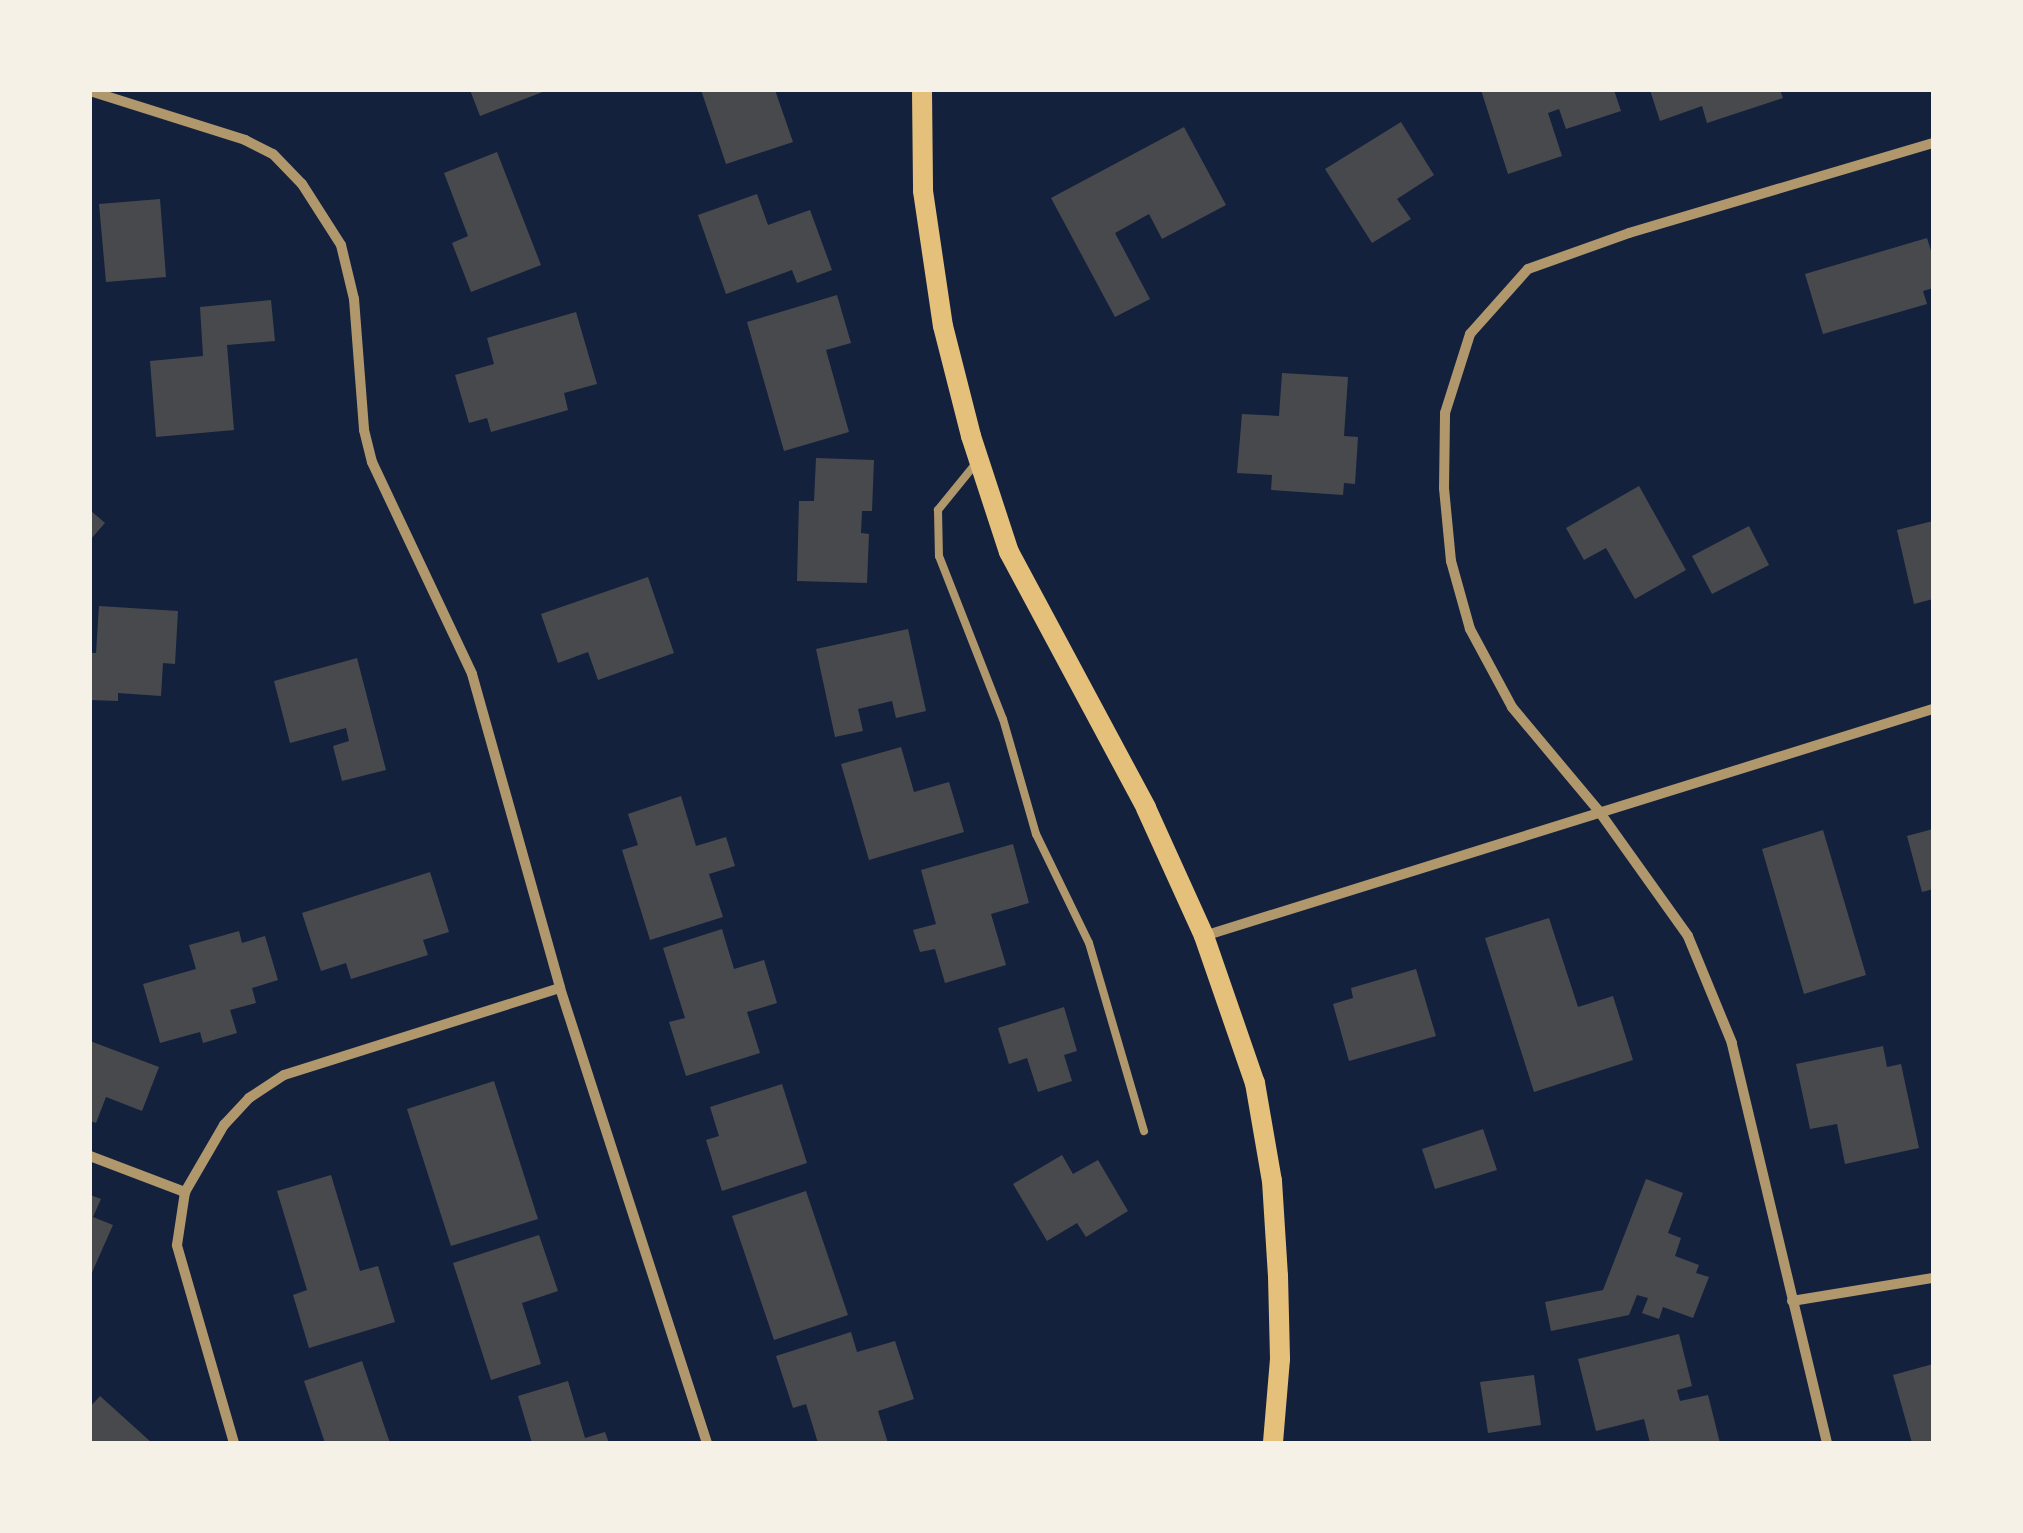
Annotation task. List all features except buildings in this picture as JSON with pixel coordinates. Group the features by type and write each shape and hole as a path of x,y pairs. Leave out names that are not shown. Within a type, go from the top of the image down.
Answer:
{"main road":[{"path":"922,90 923,191 943,326 979,460 1009,552 1146,808 1204,936 1255,1083 1272,1181 1280,1359 1273,1443"}],"street":[{"path":"90,90 244,140 273,154 302,184 335,234 354,299 364,430 372,462 472,674 560,988 707,1443"},
{"path":"1826,1443 1732,1043 1688,936 1598,810 1512,707 1470,629 1451,561 1444,488 1445,412 1470,334 1528,269 1629,233 1933,142"},
{"path":"1204,936 1598,810 1933,709"},
{"path":"234,1443 180,1260 178,1216 186,1192 224,1125 250,1098 284,1076 560,988"},
{"path":"90,1156 186,1192"},
{"path":"1792,1301 1933,1278"}],"lane":[{"path":"979,460 938,510 938,556 1003,719 1036,834 1089,943 1144,1130"}]}
